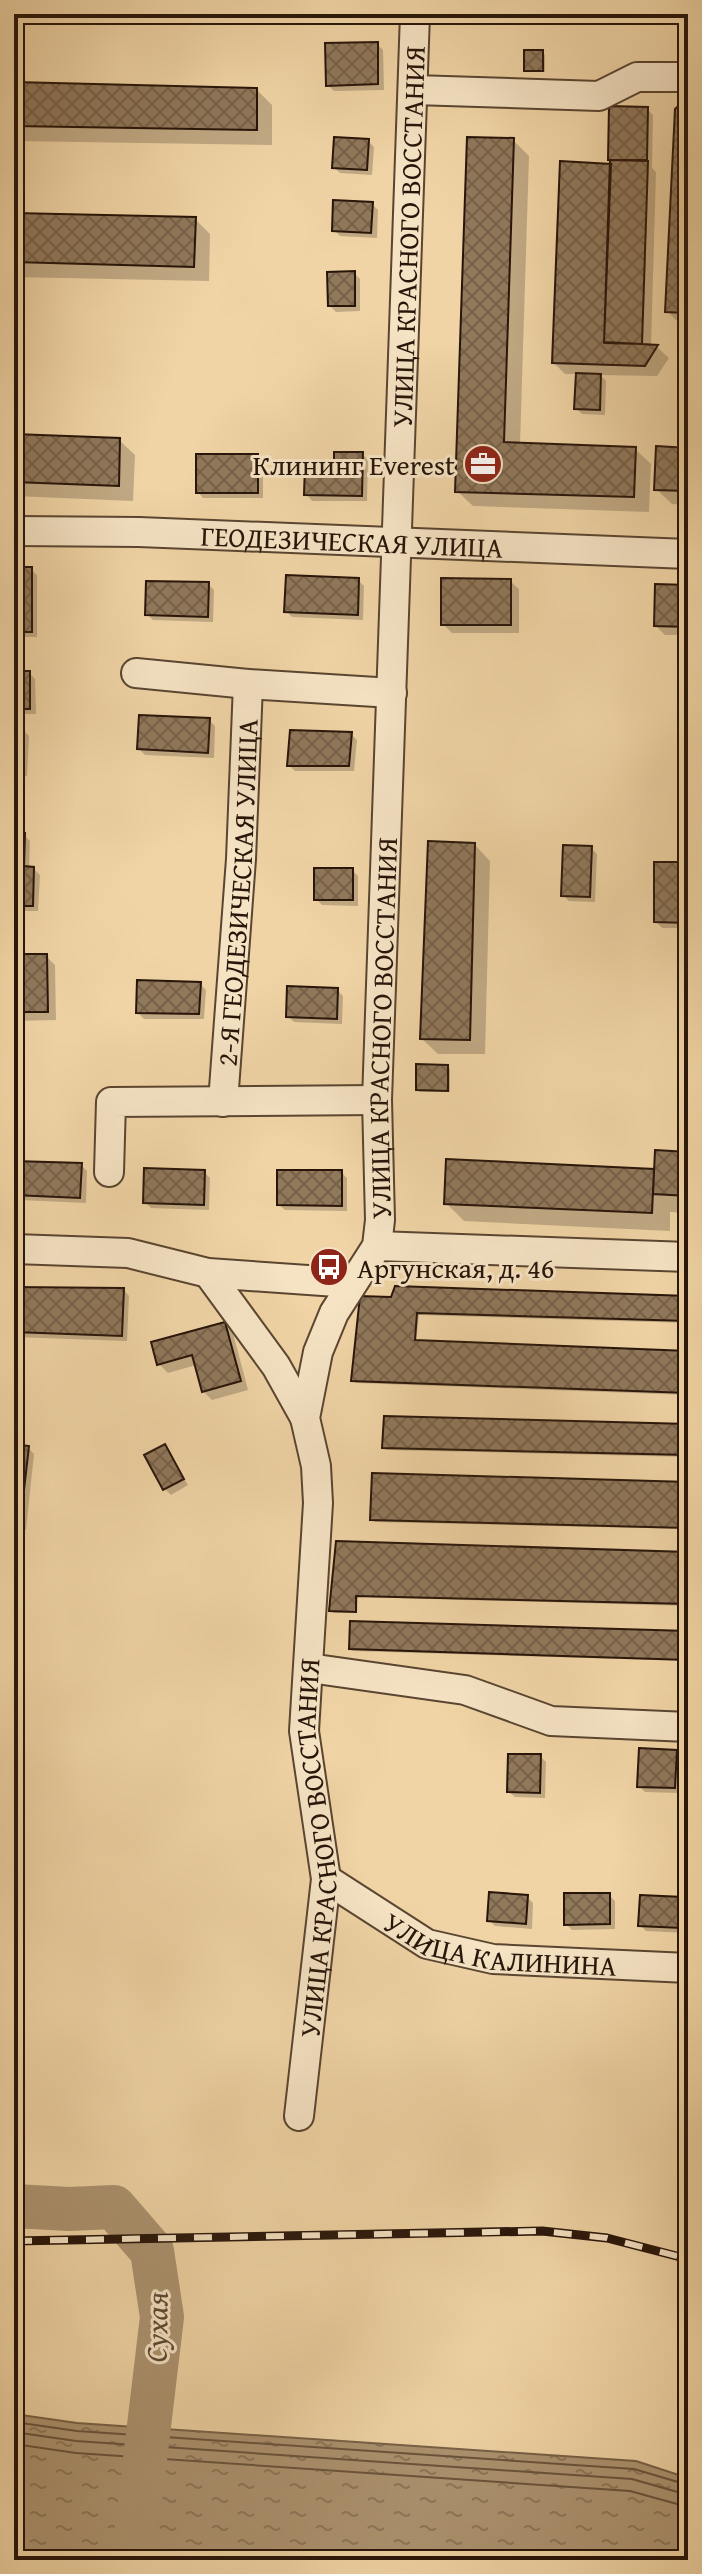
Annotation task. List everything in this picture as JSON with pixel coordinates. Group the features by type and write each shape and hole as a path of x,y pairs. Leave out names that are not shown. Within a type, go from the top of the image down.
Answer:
{"street":[{"name":"УЛИЦА КРАСНОГО ВОССТАНИЯ","path":"299,2116 326,1879 304,1731 318,1503 316,1466 305,1418 318,1352 334,1313 377,1246 380,1220 377,1100 415,14"},
{"path":"414,90 599,96 637,77 688,77"},
{"name":"ГЕОДЕЗИЧЕСКАЯ УЛИЦА","path":"14,531 139,532 688,554"},
{"path":"136,673 392,693"},
{"name":"2-Я ГЕОДЕЗИЧЕСКАЯ УЛИЦА","path":"223,1102 241,859 248,684"},
{"path":"109,1172 111,1102 377,1100"},
{"path":"377,1246 688,1257"},
{"path":"14,1249 128,1253 208,1273 351,1283"},
{"path":"208,1273 276,1366 305,1418"},
{"path":"309,1668 465,1690 551,1721 688,1727"},
{"name":"УЛИЦА КАЛИНИНА","path":"326,1879 427,1944 493,1959 688,1968"}],"water":[{"path":"14,2414 77,2423 636,2461 688,2478 688,2560 14,2560"}],"building":[{"path":"678,14 688,14 688,53 681,53"},
{"path":"378,42 378,84 326,86 325,43"},
{"path":"524,50 543,50 543,71 524,71"},
{"path":"14,82 257,88 257,130 14,126"},
{"path":"686,85 686,313 665,312 675,109 685,100"},
{"path":"609,106 648,107 647,160 608,160"},
{"path":"334,137 369,139 367,170 332,168"},
{"path":"467,137 514,138 504,442 636,447 634,497 455,492"},
{"path":"610,160 648,161 642,344 604,343"},
{"path":"560,161 611,164 604,342 658,345 645,366 552,363"},
{"path":"333,200 373,202 371,233 332,231"},
{"path":"14,213 196,217 194,267 14,262"},
{"path":"355,271 355,306 328,306 327,272"},
{"path":"576,373 601,374 600,410 574,409"},
{"path":"14,434 120,438 119,486 14,482"},
{"path":"656,446 688,448 688,491 654,490"},
{"path":"334,452 363,452 362,496 304,495 305,464 334,464"},
{"path":"196,454 258,454 258,493 196,493"},
{"path":"14,567 32,567 32,632 14,632"},
{"path":"286,575 359,578 358,615 284,612"},
{"path":"441,578 511,579 511,625 441,625"},
{"path":"146,581 209,582 208,617 145,615"},
{"path":"655,584 688,585 688,627 654,626"},
{"path":"14,671 30,671 30,709 14,709"},
{"path":"139,715 210,718 208,753 137,749"},
{"path":"14,727 24,728 22,771 14,770"},
{"path":"290,730 352,732 349,766 287,766"},
{"path":"14,833 25,833 24,866 34,867 33,906 14,906"},
{"path":"428,841 475,843 470,1040 420,1039"},
{"path":"563,845 592,846 590,897 561,896"},
{"path":"654,862 688,862 688,923 654,922"},
{"path":"314,868 353,868 353,900 314,900"},
{"path":"14,954 47,954 48,1012 14,1012"},
{"path":"137,980 201,982 199,1014 136,1013"},
{"path":"287,986 338,988 337,1019 286,1017"},
{"path":"416,1064 448,1065 448,1091 416,1090"},
{"path":"655,1150 688,1152 688,1196 653,1194"},
{"path":"446,1159 654,1169 652,1213 444,1204"},
{"path":"14,1161 82,1163 80,1198 14,1195"},
{"path":"144,1168 205,1170 204,1205 143,1203"},
{"path":"277,1170 342,1170 342,1206 277,1205"},
{"path":"395,1286 688,1296 688,1321 417,1313 415,1340 688,1351 688,1393 351,1381 360,1296 391,1297"},
{"path":"14,1287 124,1288 122,1336 14,1332"},
{"path":"225,1322 241,1381 202,1392 192,1355 157,1365 151,1342"},
{"path":"384,1416 688,1424 688,1455 382,1448"},
{"path":"14,1444 29,1446 20,1525 14,1524"},
{"path":"165,1444 184,1479 163,1490 144,1455"},
{"path":"372,1473 688,1482 688,1528 370,1520"},
{"path":"336,1541 688,1552 688,1604 356,1596 356,1612 329,1611"},
{"path":"350,1621 688,1631 688,1660 349,1649"},
{"path":"639,1748 677,1750 675,1788 637,1787"},
{"path":"508,1754 541,1754 540,1793 507,1792"},
{"path":"489,1892 528,1895 526,1924 487,1921"},
{"path":"564,1893 610,1893 610,1924 564,1925"},
{"path":"640,1895 683,1897 682,1928 638,1926"}],"waterway":[{"name":"Сухая","path":"14,2206 69,2209 114,2207 152,2251 162,2317 133,2560"}],"railway":[{"path":"14,2241 542,2231 607,2238 688,2259"}],"place":[{"name":"Клининг Everest","path":"483,464"},
{"name":"Аргунская, д. 46","path":"329,1267"}]}
